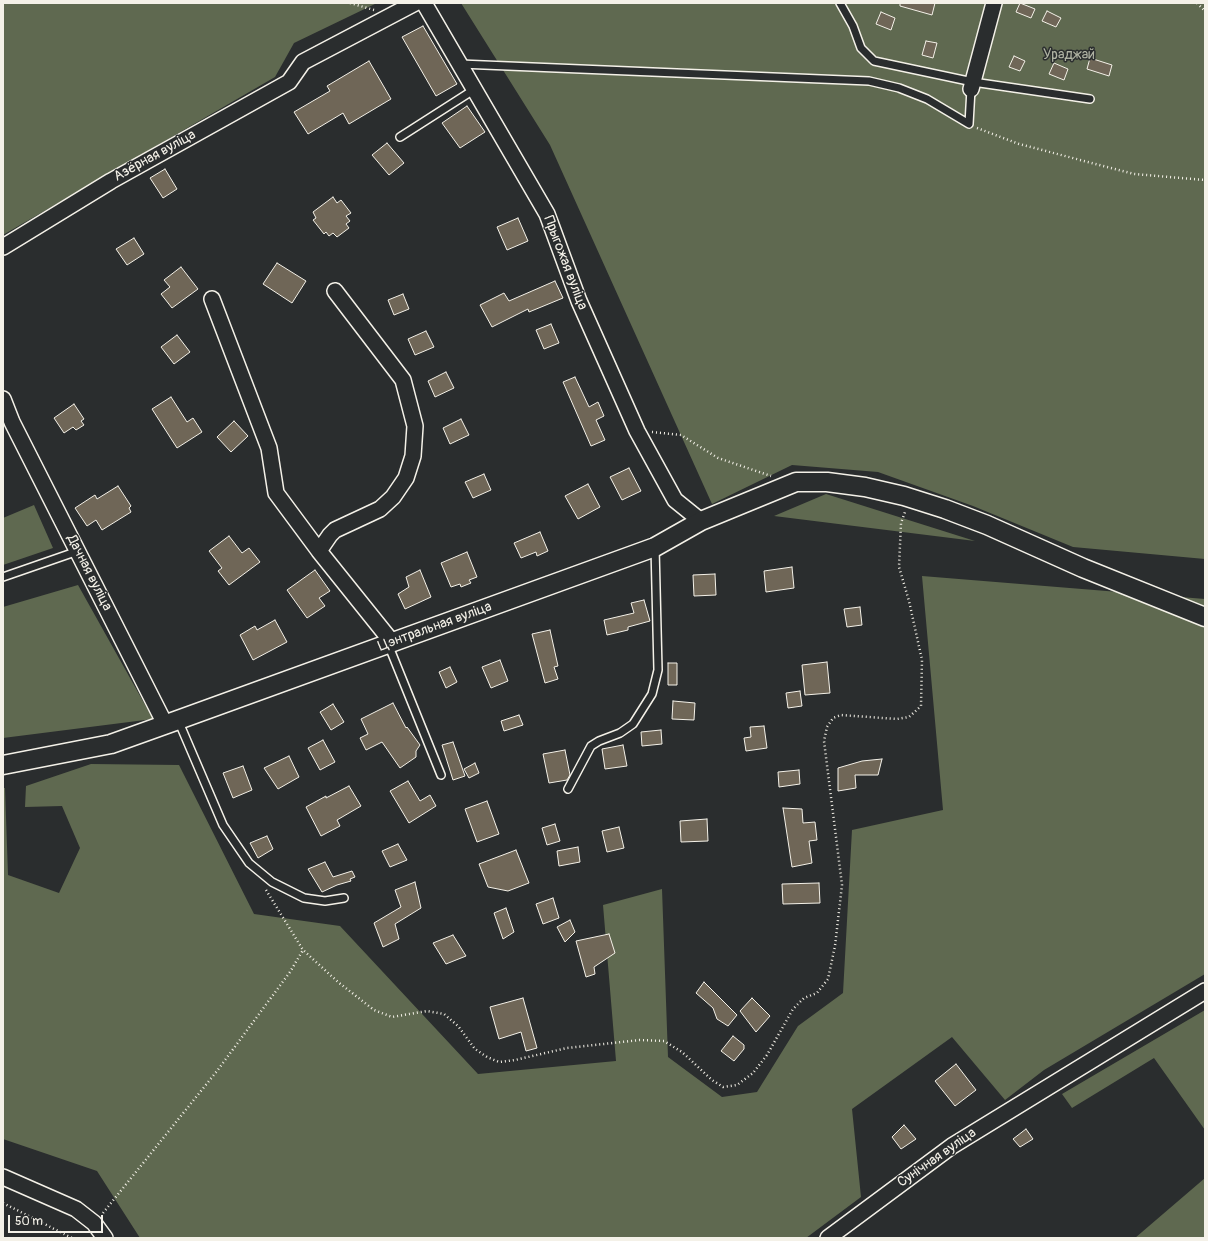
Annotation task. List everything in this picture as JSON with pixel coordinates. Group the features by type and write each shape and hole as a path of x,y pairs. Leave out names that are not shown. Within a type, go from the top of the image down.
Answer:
{"street":[{"path":"391,14 415,3"},
{"name":"Прыгожая вуліца","path":"424,3 547,214 578,301 637,431 675,500 701,521"},
{"path":"972,86 994,3"},
{"name":"Азёрная вуліца","path":"3,247 111,181 289,82 303,62 391,14"},
{"path":"319,551 335,530 380,509 393,497 406,478 413,456 415,426 403,380 335,291"},
{"path":"212,298 269,448 276,493 390,642"},
{"name":"Дачная вуліца","path":"3,400 12,422 78,551 172,722"},
{"path":"796,482 827,482 865,487 910,498 987,525 1083,568 1205,617"},
{"name":"Цэнтральная вуліца","path":"3,765 111,744 655,547 701,521 796,482"},
{"name":"Сунічная вуліца","path":"828,1238 952,1146 1205,991"},
{"path":"3,1177 61,1201 76,1209 94,1223 105,1238"}],"lane":[{"path":"840,3 853,26 861,48 874,62 972,86 1090,99"},
{"path":"460,64 869,81 899,88 927,99 969,124 972,86"},
{"path":"400,137 475,89"},
{"path":"568,789 591,746 599,741 620,733 633,724 652,694 658,670 655,547"},
{"path":"3,577 78,551"},
{"path":"390,642 441,775"},
{"path":"172,722 224,825 249,863 272,882 304,898 325,901 344,898"}],"path":[{"path":"350,3 391,14"},
{"path":"1197,3 1205,11"},
{"path":"969,124 1019,144 1082,162 1134,174 1205,180"},
{"path":"637,431 681,435 718,458 760,473 796,482"},
{"path":"264,887 303,950 338,982 374,1010 392,1017 426,1011 444,1014 458,1026 475,1049 487,1057 499,1062 575,1047 640,1040 664,1041 682,1052 712,1080 723,1087 737,1086 753,1074 767,1055 793,1009 804,998 817,993 828,979 835,946 842,885 824,741 827,727 833,718 841,715 898,719 909,718 921,706 922,660 909,601 899,567 901,523 910,498"},
{"path":"94,1223 217,1071 290,972 303,950"},
{"path":"3,1203 72,1238"}],"green space":[{"path":"3,3 377,3 294,43 275,77 3,235"},
{"name":"Ураджай","path":"461,3 1205,3 1205,559 1073,547 973,506 878,472 792,465 712,504 550,145"},
{"path":"826,494 975,541 774,516"},
{"path":"34,505 53,548 3,565 3,518"},
{"path":"922,576 1205,599 1205,974 1044,1070 1005,1100 952,1037 852,1109 861,1197 806,1238 140,1238 97,1171 3,1139 3,788 5,788 8,875 59,893 80,848 62,806 25,807 26,786 91,764 179,765 254,914 340,926 478,1074 616,1061 603,905 662,889 668,1057 722,1097 757,1092 798,1026 843,993 852,830 943,810"},
{"path":"78,585 153,719 3,738 3,607"},
{"path":"1205,1010 1205,1130 1154,1058 1072,1108 1062,1094"},
{"path":"1205,1178 1205,1238 1135,1238"}],"building":[{"path":"900,3 935,3 932,15 900,6"},
{"path":"1020,3 1035,9 1031,18 1016,12"},
{"path":"1047,11 1061,18 1056,27 1042,21"},
{"path":"881,12 895,18 891,30 876,24"},
{"path":"423,26 457,84 436,96 402,37"},
{"path":"926,41 937,43 933,58 922,55"},
{"path":"1014,56 1025,61 1020,71 1009,67"},
{"path":"1090,58 1112,65 1109,76 1087,69"},
{"path":"369,61 391,99 349,124 343,113 308,134 294,112 330,91 327,86"},
{"path":"1054,63 1068,69 1064,80 1049,74"},
{"path":"467,106 485,132 460,148 442,123"},
{"path":"387,143 404,163 389,175 372,155"},
{"path":"165,169 177,189 163,198 150,178"},
{"path":"333,197 337,203 341,200 351,213 346,216 350,221 346,224 349,228 337,237 333,233 329,236 326,232 324,234 313,220 316,218 313,212"},
{"path":"518,218 528,241 507,250 497,227"},
{"path":"134,238 144,254 127,265 116,249"},
{"path":"277,263 306,281 292,303 263,284"},
{"path":"181,267 198,289 172,308 161,294 170,287 164,280"},
{"path":"555,281 563,298 529,312 528,309 492,327 480,305 504,293 509,301"},
{"path":"403,294 409,309 394,315 388,300"},
{"path":"551,324 559,343 544,349 536,330"},
{"path":"426,331 434,347 415,355 408,339"},
{"path":"177,335 190,352 174,364 161,347"},
{"path":"446,372 454,388 435,397 428,381"},
{"path":"575,377 589,407 598,402 604,416 596,420 605,440 591,446 563,382"},
{"path":"171,397 187,422 193,418 202,432 177,448 152,409"},
{"path":"74,404 84,419 81,421 84,425 76,430 73,427 64,433 54,418"},
{"path":"461,419 469,435 450,444 443,428"},
{"path":"234,421 248,436 231,452 217,437"},
{"path":"629,468 641,491 622,500 610,477"},
{"path":"484,474 491,490 473,498 465,482"},
{"path":"588,484 600,507 578,519 565,496"},
{"path":"118,486 131,506 129,508 131,512 102,530 96,520 87,526 75,508 95,495 97,499"},
{"path":"540,532 548,551 537,556 536,552 521,558 514,543"},
{"path":"229,536 242,553 249,548 260,562 229,585 218,571 222,568 209,551"},
{"path":"467,552 477,577 469,580 471,583 461,587 460,584 451,587 441,563"},
{"path":"792,567 794,588 766,592 764,571"},
{"path":"315,570 330,591 319,598 325,606 307,618 287,590"},
{"path":"420,570 431,597 405,609 398,594 409,587 406,577"},
{"path":"715,574 716,595 694,596 693,575"},
{"path":"644,600 650,621 628,627 628,630 607,635 604,620 634,613 631,603"},
{"path":"860,607 862,625 847,627 844,609"},
{"path":"275,620 287,642 253,660 240,635 255,626 257,630"},
{"path":"550,630 558,666 554,667 558,679 545,683 532,634"},
{"path":"500,660 508,681 491,688 482,667"},
{"path":"827,662 830,693 805,695 802,665"},
{"path":"668,663 677,663 677,685 668,685"},
{"path":"450,667 457,682 446,688 439,672"},
{"path":"800,691 802,706 788,708 786,693"},
{"path":"673,701 695,703 694,720 672,719"},
{"path":"393,703 406,728 407,727 420,745 416,751 416,757 400,768 382,742 366,750 360,738 368,734 361,719"},
{"path":"333,704 344,722 331,730 320,712"},
{"path":"519,715 523,725 504,731 501,721"},
{"path":"764,726 767,748 746,751 744,738 751,737 750,727"},
{"path":"661,730 662,744 642,746 641,732"},
{"path":"323,740 335,762 320,770 308,748"},
{"path":"453,742 465,776 453,780 442,745"},
{"path":"623,745 627,766 605,769 602,749"},
{"path":"565,750 570,775 567,780 549,783 543,754"},
{"path":"289,756 299,777 278,789 264,768"},
{"path":"882,759 878,775 855,775 856,788 838,791 838,768 862,761"},
{"path":"475,763 479,773 469,778 464,769"},
{"path":"243,766 252,790 233,798 223,773"},
{"path":"799,770 800,784 779,787 778,772"},
{"path":"408,781 420,801 430,795 436,806 409,823 390,791"},
{"path":"349,786 361,806 337,820 340,826 321,836 306,807"},
{"path":"487,801 499,834 477,842 465,809"},
{"path":"783,808 802,809 803,823 815,822 817,840 809,841 812,863 792,867"},
{"path":"707,819 708,841 681,842 680,821"},
{"path":"555,824 560,841 547,845 542,828"},
{"path":"619,827 624,848 607,852 602,831"},
{"path":"267,836 273,849 258,858 250,843"},
{"path":"398,844 407,860 390,867 382,851"},
{"path":"578,847 580,862 559,866 557,851"},
{"path":"516,850 529,883 508,891 488,887 479,864"},
{"path":"325,862 333,877 352,871 355,877 350,879 351,881 337,885 322,892 308,869"},
{"path":"415,882 421,908 395,924 399,939 383,947 374,923 401,907 395,890"},
{"path":"819,883 820,903 783,904 782,884"},
{"path":"553,898 559,918 543,924 536,904"},
{"path":"506,908 514,932 503,939 494,913"},
{"path":"570,920 575,932 565,942 557,927"},
{"path":"609,934 615,953 594,967 595,974 586,977 576,941"},
{"path":"453,935 466,956 446,964 433,943"},
{"path":"704,982 737,1015 728,1026 717,1019 713,1008 696,993"},
{"path":"523,998 537,1048 526,1051 521,1032 499,1039 490,1007"},
{"path":"752,998 770,1016 756,1032 740,1011"},
{"path":"733,1036 744,1045 744,1049 734,1061 721,1051"},
{"path":"956,1064 976,1090 955,1106 935,1081"},
{"path":"904,1125 916,1139 901,1149 892,1137"},
{"path":"1026,1129 1033,1139 1020,1147 1013,1139"}]}
